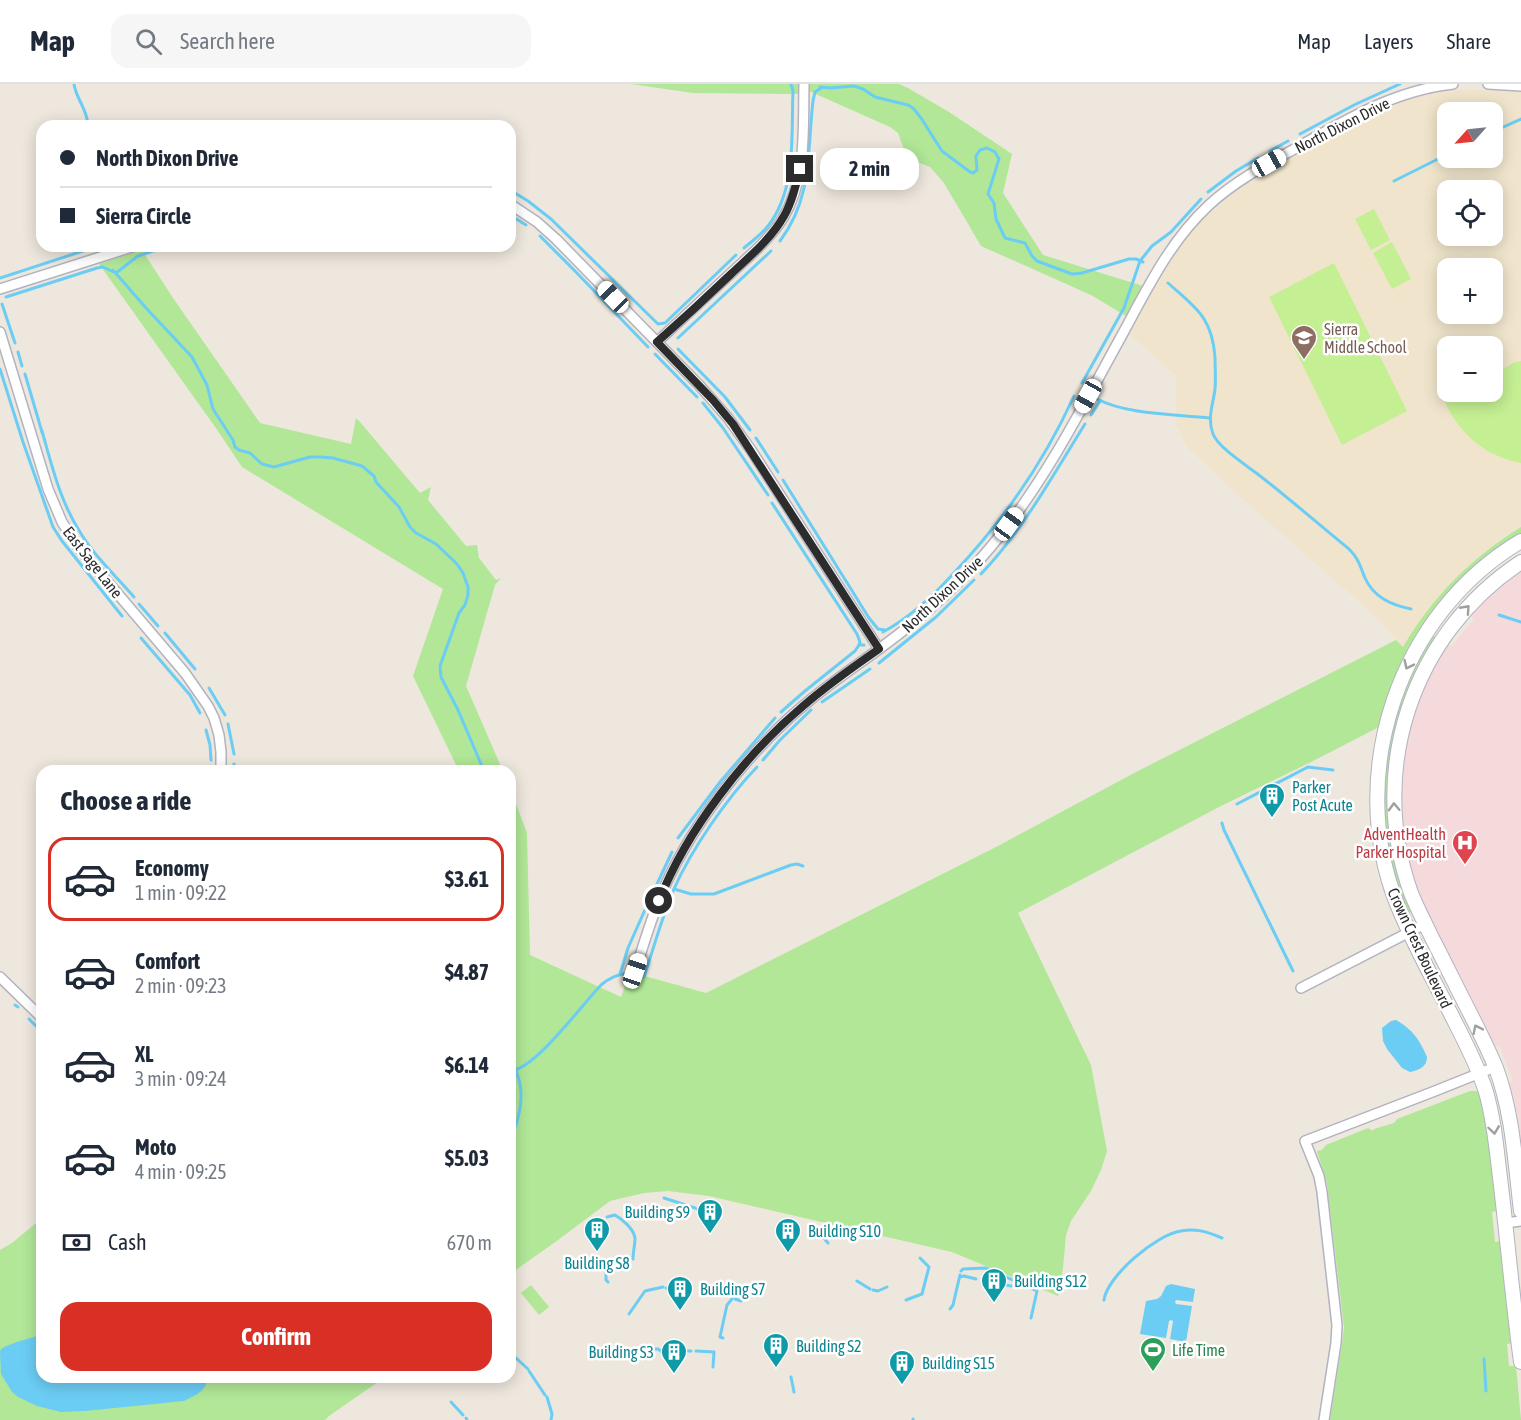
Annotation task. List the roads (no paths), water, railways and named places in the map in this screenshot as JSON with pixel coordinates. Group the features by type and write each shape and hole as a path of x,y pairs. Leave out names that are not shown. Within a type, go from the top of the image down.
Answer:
{"main road":[{"name":"Crown Crest Boulevard","path":"1521,541 1473,577 1460,590 1439,615 1412,656 1400,682 1383,737 1377,792 1382,850 1396,903 1480,1073 1492,1120 1521,1362"},
{"name":"Crown Crest Boulevard","path":"1521,562 1480,594 1452,625 1426,667 1404,721 1395,771 1395,819 1404,870 1425,924 1495,1066 1511,1124 1521,1211"}],"street":[{"path":"657,342 756,250 783,217 794,193 800,169 804,84"},
{"name":"North Dixon Drive","path":"635,971 669,878 697,829 724,791 766,742 794,714 843,674 911,626 942,599 1005,529 1049,464 1166,257 1205,208 1243,178 1380,103 1425,88 1453,84"},
{"path":"1488,84 1521,86"},
{"path":"516,208 556,239 713,400 733,424 879,649"},
{"path":"0,289 116,252"},
{"name":"East Sage Lane","path":"0,332 48,489 62,522 78,547 185,673 208,706 219,735 221,765"},
{"path":"1301,988 1425,924"},
{"path":"0,977 36,1012"},
{"path":"1324,1420 1337,1325 1321,1188 1305,1141 1495,1066"},
{"path":"1505,1223 1521,1221"}],"water":[{"path":"1396,1020 1411,1031 1427,1057 1424,1066 1419,1069 1410,1072 1402,1068 1383,1041 1382,1028"},
{"path":"1171,1284 1195,1289 1193,1302 1176,1300 1175,1302 1192,1306 1186,1342 1170,1339 1173,1321 1171,1320 1166,1338 1140,1334 1146,1301 1157,1299 1166,1286"},
{"path":"36,1336 36,1383 206,1383 200,1392 184,1401 61,1412 37,1406 12,1392 1,1374 0,1352 1,1349"}],"waterway":[{"path":"74,84 87,120"},
{"path":"744,248 768,226 784,195 791,161 793,91 791,84"},
{"path":"1300,134 1400,84"},
{"path":"820,87 854,86 875,97 908,105 921,118 942,151 970,172 977,170 976,156 980,150 987,148 995,152 999,159 988,194 994,203 996,219 1005,238 1025,243 1037,261 1072,274 1129,259 1143,262"},
{"path":"780,241 791,224 803,191 807,174 813,101 815,92 821,88"},
{"path":"1503,127 1521,119"},
{"path":"1270,151 1288,141"},
{"path":"1208,192 1258,158"},
{"path":"1394,181 1437,160"},
{"path":"516,194 551,219 658,324 665,323 736,255"},
{"path":"1082,383 1124,308 1140,261 1152,246 1171,232 1201,199"},
{"path":"516,219 526,225"},
{"path":"540,236 648,347"},
{"path":"678,338 771,251"},
{"path":"0,278 80,252"},
{"path":"6,297 97,268 103,267 116,273 138,256 150,252"},
{"path":"113,270 192,357 207,385 213,409 235,447 250,453 262,464 274,467 310,457 333,458 362,466 374,476 376,482 399,507 410,527 436,544 457,564 468,587 468,595 440,666 441,677 481,765"},
{"path":"1168,283 1201,314 1210,332 1215,357 1215,389 1210,422 1216,440 1349,549 1357,559 1369,585 1378,596 1390,603 1411,609"},
{"path":"2,304 15,343"},
{"path":"678,349 725,397 750,430"},
{"path":"18,352 22,366"},
{"path":"655,354 697,397"},
{"path":"0,369 53,527 122,616"},
{"path":"25,374 42,432"},
{"path":"883,632 929,598 989,533 1036,467 1074,396"},
{"path":"1097,399 1137,411 1210,418"},
{"path":"1091,415 1100,401"},
{"path":"703,403 723,428 768,495"},
{"path":"981,574 1024,521 1085,424"},
{"path":"42,431 57,483 73,520 92,549 134,597"},
{"path":"756,438 778,472"},
{"path":"783,480 869,618 878,629 885,630"},
{"path":"772,503 857,634 859,645"},
{"path":"879,663 936,617 974,580"},
{"path":"139,604 158,626"},
{"path":"1499,615 1521,622"},
{"path":"165,633 195,669"},
{"path":"141,638 190,695 200,713"},
{"path":"781,712 855,651 859,645 864,645"},
{"path":"822,702 870,669"},
{"path":"209,688 225,715"},
{"path":"763,760 811,710"},
{"path":"678,838 720,782 775,718"},
{"path":"228,724 234,754"},
{"path":"206,730 211,760"},
{"path":"644,977 666,910 681,874 711,825 757,767"},
{"path":"1237,804 1308,767 1333,770"},
{"path":"1222,823 1293,971"},
{"path":"620,974 628,948 672,852"},
{"path":"674,889 691,894 714,894 791,865 803,866"},
{"path":"516,1070 525,1065 548,1045 601,985 607,980 629,973"},
{"path":"29,1019 36,1026"},
{"path":"516,1072 521,1090 520,1111 516,1123"},
{"path":"664,1198 695,1208"},
{"path":"697,1209 706,1217"},
{"path":"607,1217 615,1215 632,1231 635,1238 633,1259"},
{"path":"1104,1300 1107,1290 1123,1268 1159,1240 1171,1234 1192,1230 1207,1232 1222,1238"},
{"path":"821,1235 828,1243"},
{"path":"906,1300 922,1294 929,1267 920,1258"},
{"path":"606,1263 608,1282"},
{"path":"961,1271 986,1268 1037,1291 1031,1318"},
{"path":"950,1309 960,1275"},
{"path":"960,1277 976,1279"},
{"path":"857,1281 870,1289"},
{"path":"987,1281 1011,1286"},
{"path":"629,1314 645,1291 663,1287"},
{"path":"873,1290 878,1291 887,1287"},
{"path":"666,1288 680,1296"},
{"path":"723,1338 720,1337 727,1305 732,1299"},
{"path":"735,1299 741,1301"},
{"path":"632,1357 635,1356 637,1350 650,1349"},
{"path":"653,1349 658,1349 669,1357"},
{"path":"665,1353 691,1351"},
{"path":"696,1351 714,1352 713,1367"},
{"path":"516,1358 528,1369"},
{"path":"1484,1359 1486,1391"},
{"path":"529,1371 545,1395"},
{"path":"791,1377 794,1392"},
{"path":"547,1397 552,1414 551,1420"},
{"path":"451,1402 463,1415"}],"place":[{"name":"Sierra Middle School","path":"1304,361"},
{"name":"Parker Post Acute","path":"1272,819"},
{"name":"AdventHealth Parker Hospital","path":"1465,866"},
{"name":"Building S9","path":"710,1235"},
{"name":"Building S8","path":"597,1253"},
{"name":"Building S10","path":"788,1254"},
{"name":"Building S12","path":"994,1304"},
{"name":"Building S7","path":"680,1312"},
{"name":"Building S2","path":"776,1369"},
{"name":"Life Time","path":"1153,1373"},
{"name":"Building S3","path":"674,1375"},
{"name":"Building S15","path":"902,1386"}]}
